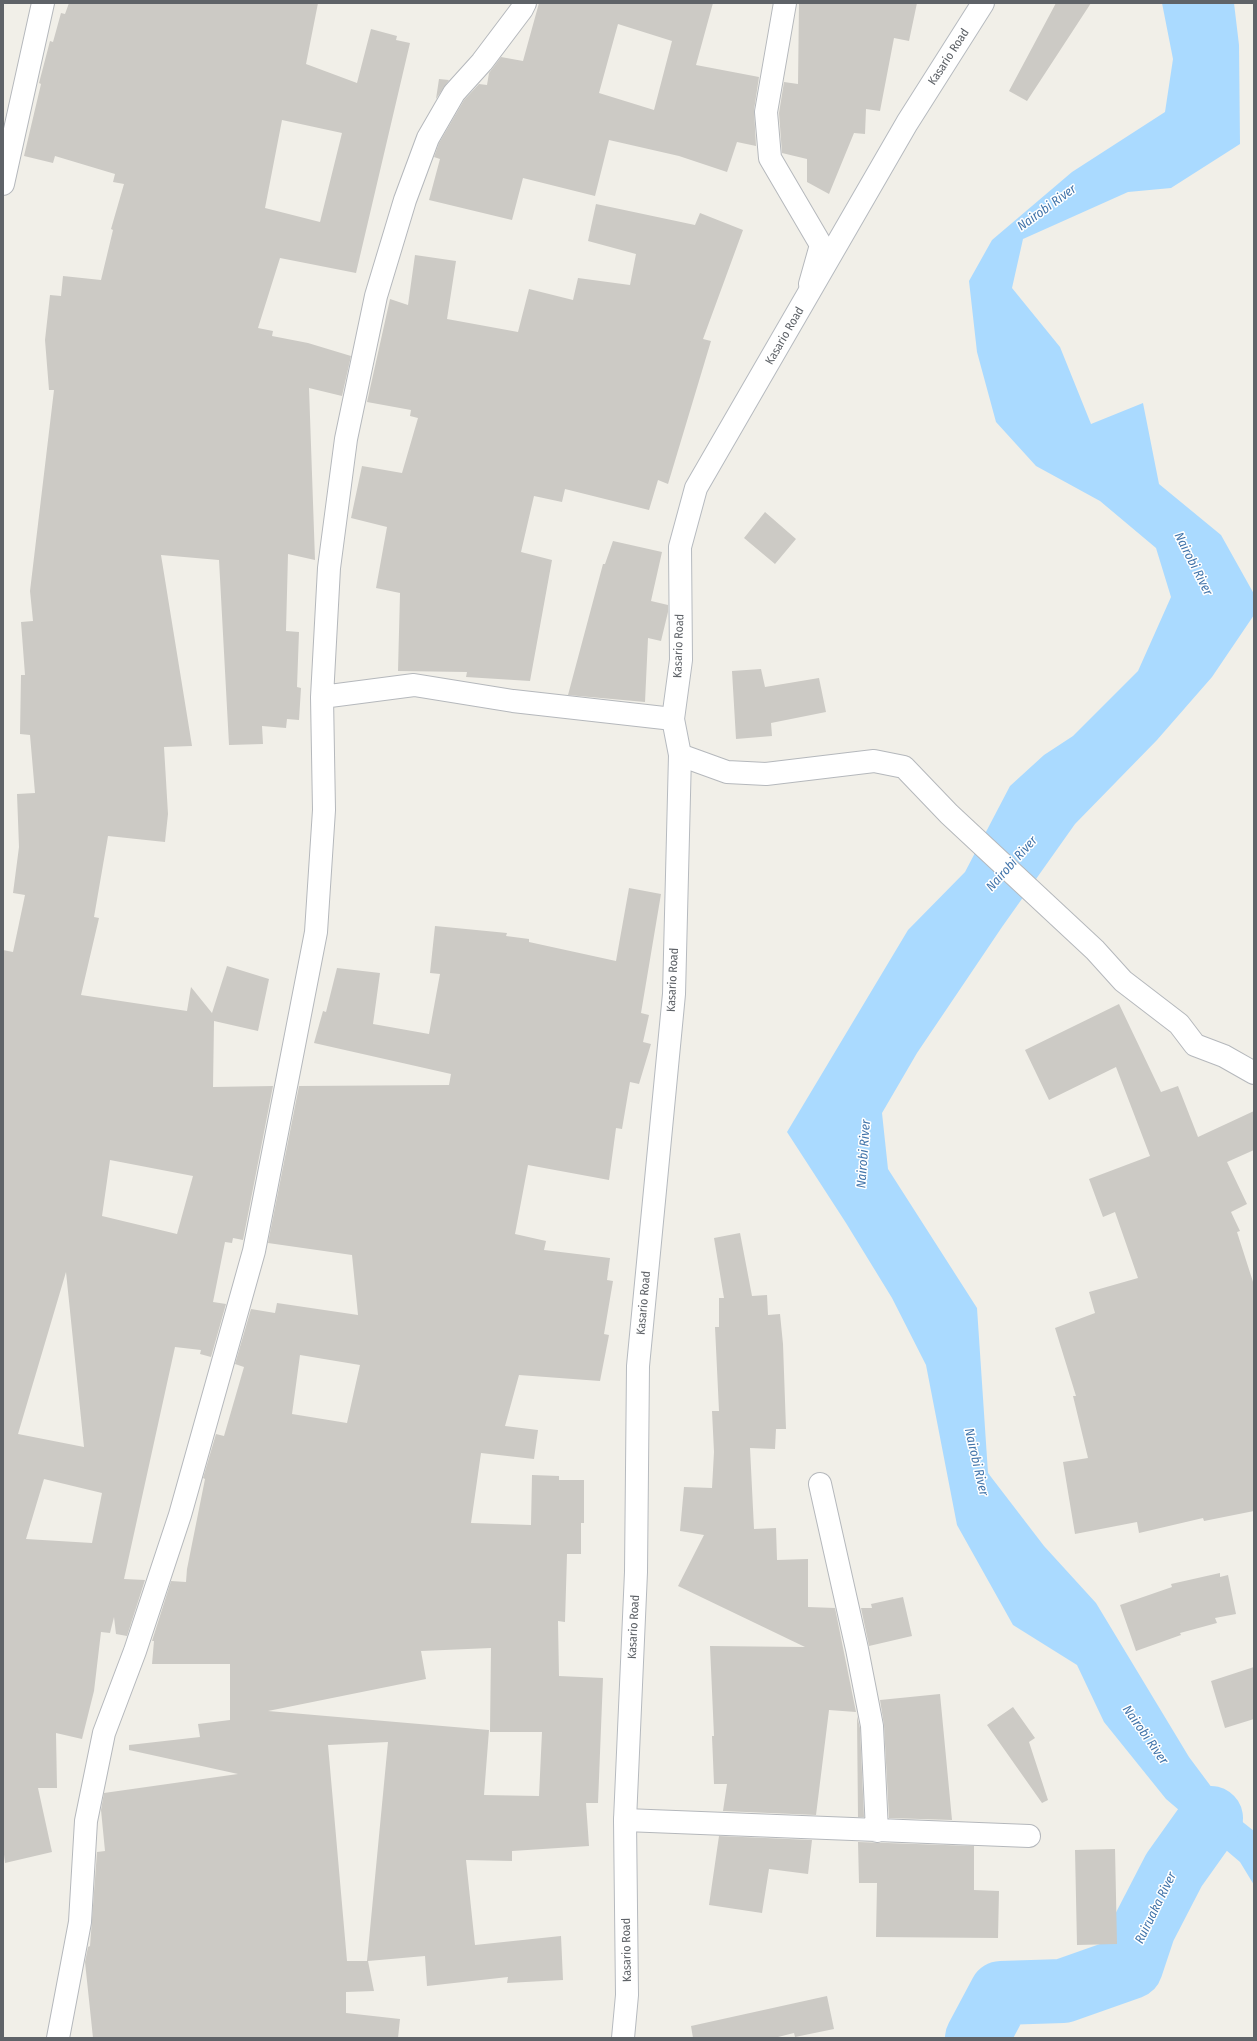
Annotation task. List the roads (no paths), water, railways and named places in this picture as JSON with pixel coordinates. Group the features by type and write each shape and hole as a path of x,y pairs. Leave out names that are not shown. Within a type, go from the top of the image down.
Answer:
{"street":[{"path":"3,184 43,3"},
{"path":"58,2038 80,1922 86,1821 104,1733 135,1650 180,1515 257,1235 316,932 324,810 322,697 329,568 346,439 376,296 405,200 428,138 454,93 482,62 522,9 524,3"},
{"path":"785,3 766,112 770,158 821,245 805,301"},
{"name":"Kasario Road","path":"623,2038 627,1995 625,1820 636,1572 638,1366 674,994 680,755 673,719 681,660 680,547 696,488 907,123 983,3"},
{"path":"322,697 414,685 513,701 673,719"},
{"path":"680,755 727,772 766,774 874,761 904,768 949,814 1095,950 1123,981 1179,1024 1196,1045 1224,1056 1254,1073"},
{"path":"820,1484 857,1650 872,1726 877,1830"},
{"path":"625,1820 1029,1836"}],"water":[{"name":"Nairobi River","path":"1162,3 1234,3 1239,45 1240,144 1171,188 1128,192 1023,239 1012,288 1060,347 1091,424 1143,403 1159,484 1221,535 1254,594 1254,615 1212,677 1157,740 1075,824 1002,927 917,1053 882,1113 888,1169 977,1308 988,1473 1044,1546 1096,1603 1189,1757 1230,1812 1254,1831 1254,1885 1240,1862 1166,1799 1104,1722 1077,1665 1013,1625 957,1525 926,1365 892,1298 846,1223 787,1132 908,930 965,872 1010,786 1044,755 1073,736 1138,671 1171,597 1156,548 1100,501 1036,466 996,422 977,352 969,281 992,240 1072,172 1165,112 1173,59"}],"waterway":[{"name":"Ruiruaka River","path":"977,2038 1001,1993 1063,1991 1131,1967 1144,1928 1174,1870 1211,1818"}]}
